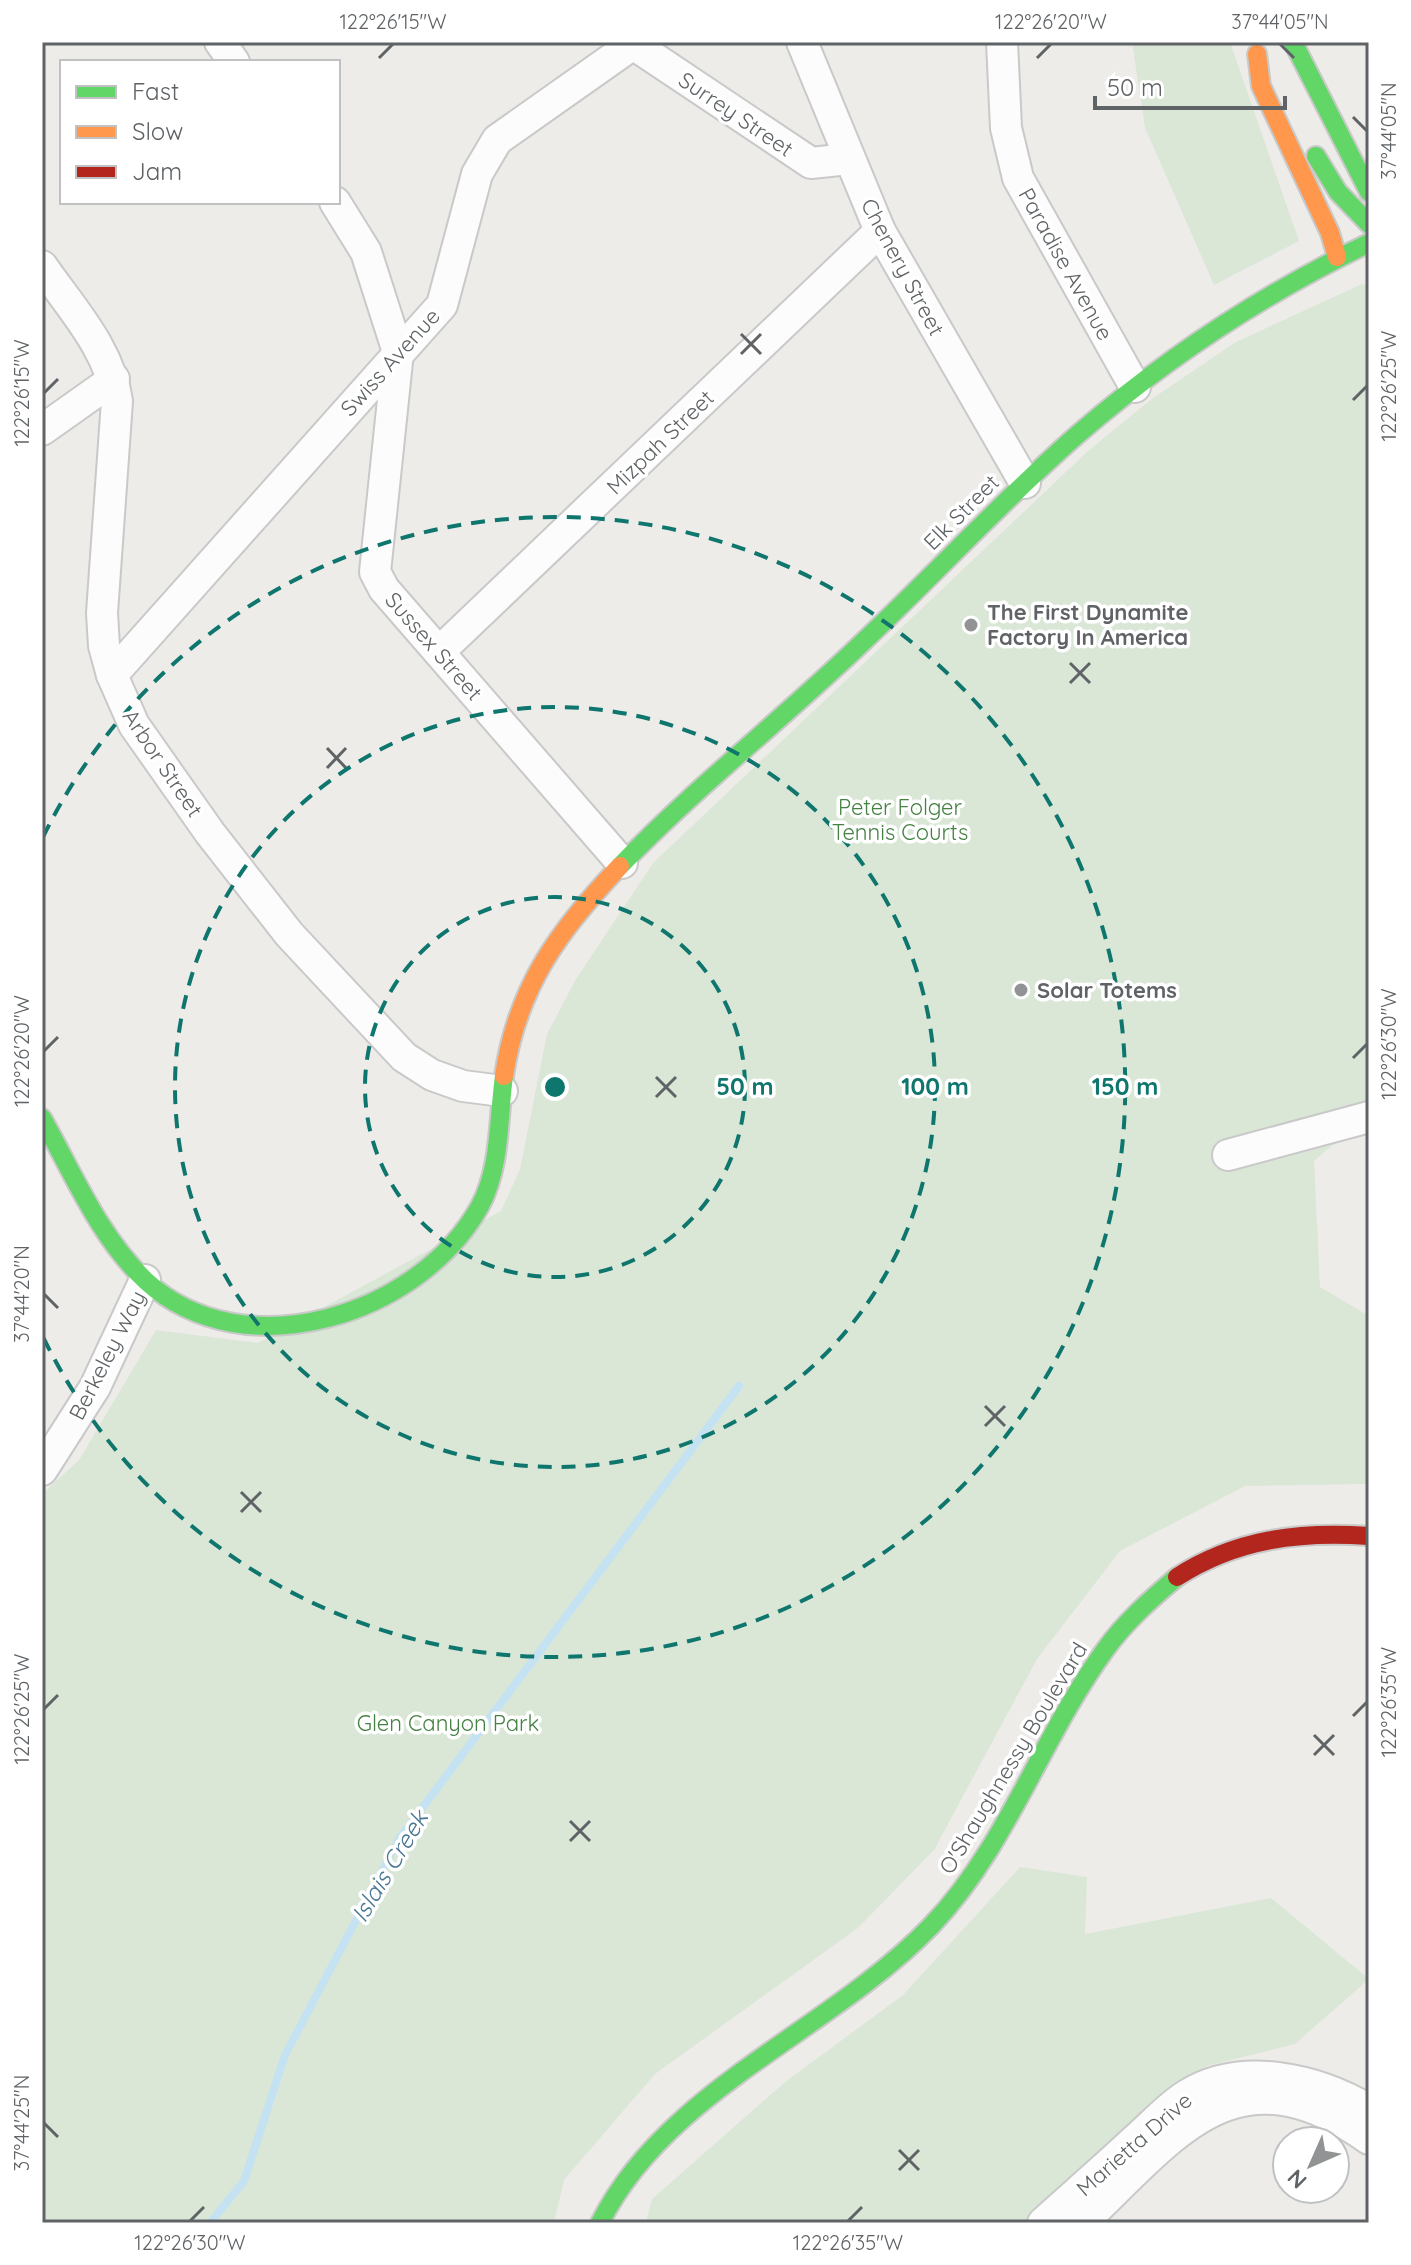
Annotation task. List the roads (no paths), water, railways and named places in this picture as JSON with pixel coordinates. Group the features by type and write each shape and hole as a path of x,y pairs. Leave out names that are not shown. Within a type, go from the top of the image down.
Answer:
{"main road":[{"path":"1293,42 1369,192"},
{"path":"1255,48 1338,192 1369,224"},
{"path":"1255,48 1261,86 1330,233 1337,257"},
{"name":"Elk Street","path":"42,1118 104,1225 145,1280 190,1312 242,1327 299,1326 353,1309 421,1273 463,1232 492,1177 509,1039 528,986 551,949 622,863 880,627 1025,483 1135,387 1215,328 1337,257 1369,243"},
{"name":"O'Shaughnessy Boulevard","path":"600,2223 626,2175 660,2137 894,1960 951,1904 995,1842 1103,1653 1158,1592 1200,1563 1251,1543 1301,1533 1369,1536"}],"street":[{"path":"220,42 233,60"},
{"name":"Chenery Street","path":"802,42 880,231 1025,483"},
{"name":"Paradise Avenue","path":"1002,42 1006,128 1018,178 1135,387"},
{"name":"Surrey Street","path":"632,43 811,163 849,159"},
{"name":"Swiss Avenue","path":"112,675 442,305 477,174 497,140 632,43"},
{"name":"Sussex Street","path":"336,204 366,252 398,352 375,572 384,589 622,863"},
{"name":"Mizpah Street","path":"439,652 880,231"},
{"name":"Arbor Street","path":"42,266 106,359 114,379 117,401 102,613 104,646 112,675 134,725 250,886 332,982 404,1057 422,1069 463,1086 502,1091"},
{"path":"42,430 114,379"},
{"path":"1228,1155 1369,1117"},
{"name":"Berkeley Way","path":"42,1470 95,1387 145,1280"},
{"name":"Marietta Drive","path":"1082,2223 1187,2123 1257,2088 1286,2077 1351,2099 1369,2110"},
{"name":"Marietta Drive","path":"1043,2223 1186,2096 1208,2085 1257,2088 1309,2103 1337,2117 1369,2139"}],"waterway":[{"name":"Islais Creek","path":"210,2223 244,2181 285,2055 399,1839 739,1386"}],"place":[{"name":"The First Dynamite Factory In America","path":"971,625"},
{"name":"Solar Totems","path":"1021,990"}],"park label":[{"name":"Peter Folger Tennis Courts","path":"900,820"},
{"name":"Glen Canyon Park","path":"448,1723"}]}
